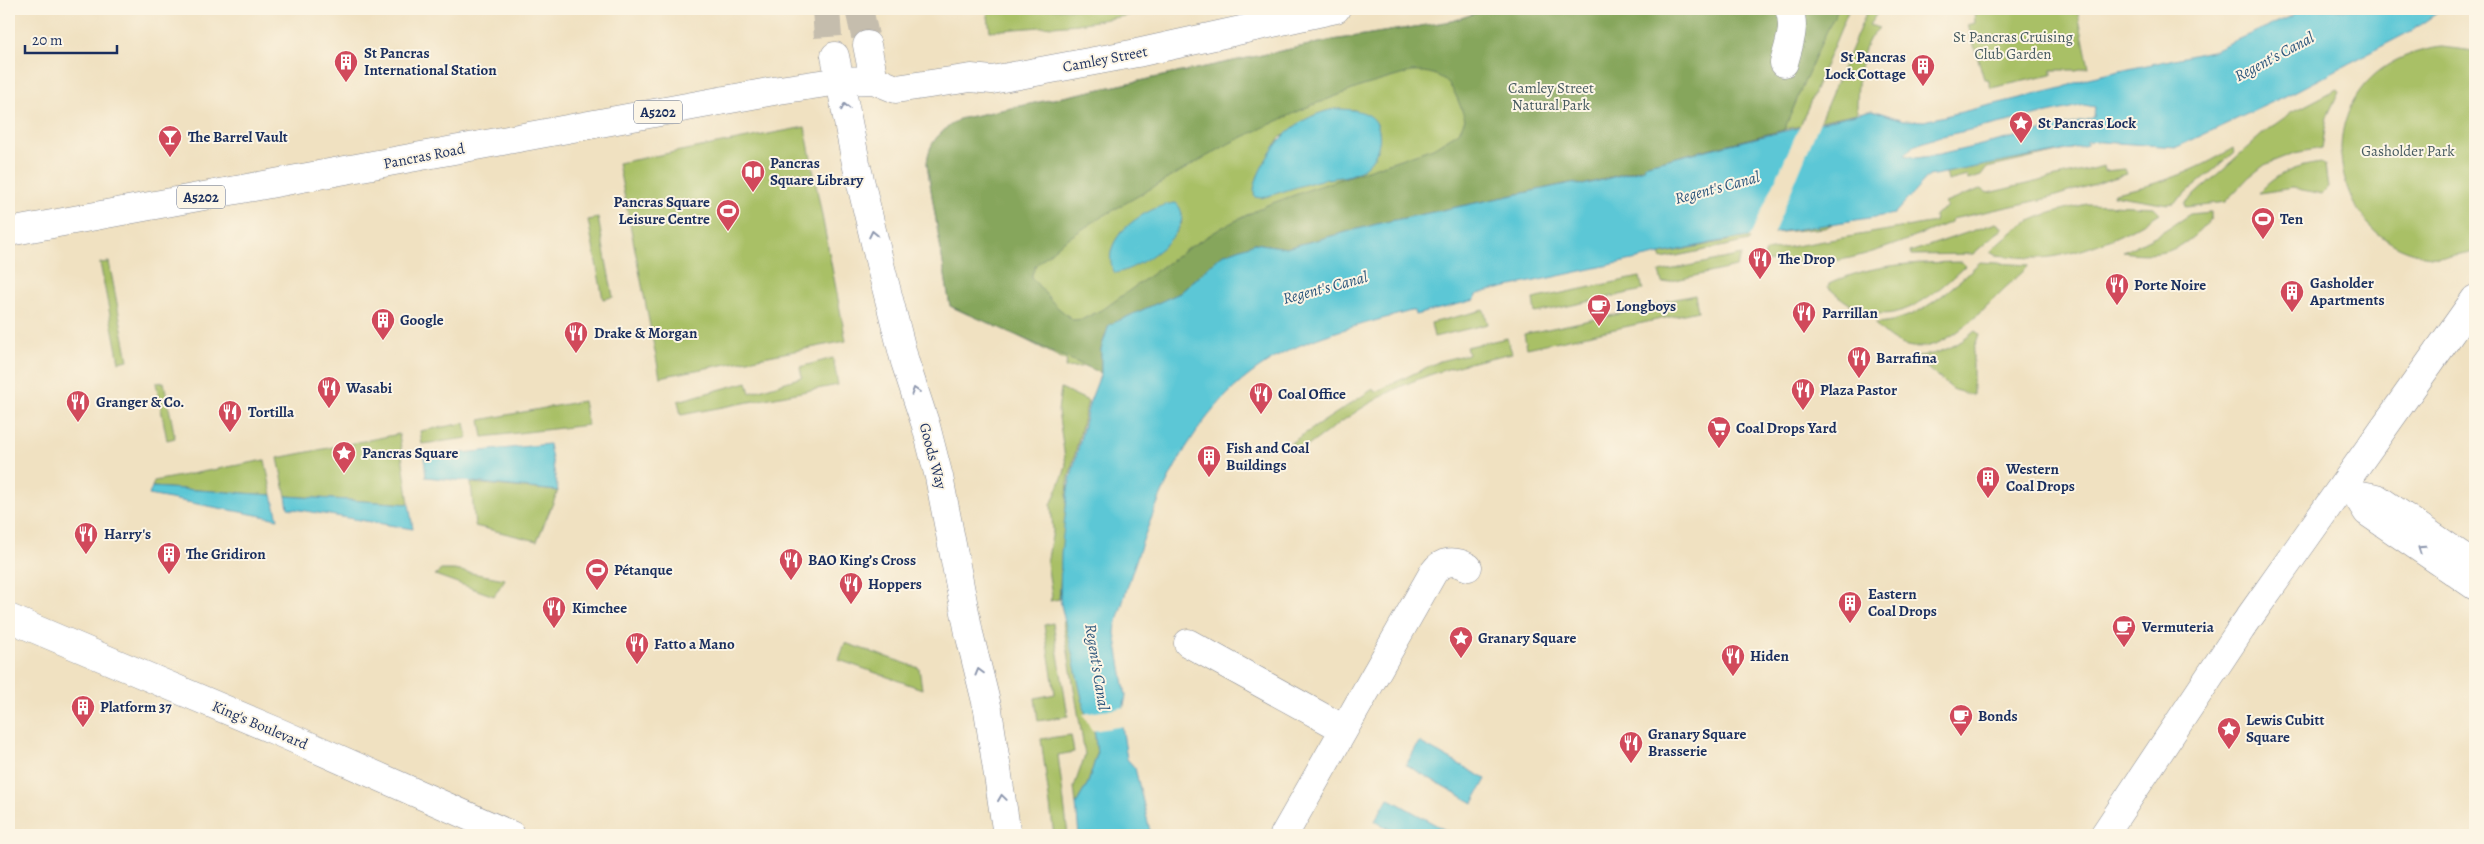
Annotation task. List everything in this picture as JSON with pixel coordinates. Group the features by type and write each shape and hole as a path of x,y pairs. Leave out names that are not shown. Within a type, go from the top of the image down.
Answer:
{"street":[{"name":"Camley Street","path":"874,80 896,89 971,78 992,80 1137,53 1336,9"},
{"path":"1784,63 1793,20 1789,9"},
{"path":"867,45 874,80"},
{"name":"Pancras Road","path":"9,232 779,90 838,68 874,80"},
{"name":"Goods Way","path":"838,68 856,163 880,264 905,362 939,477 969,633 988,710 1007,835"},
{"path":"2104,835 2174,727 2349,489 2475,299"},
{"path":"2349,489 2377,498 2475,565"},
{"path":"2349,489 2367,512 2475,586"},
{"path":"1284,835 1436,568 1448,562 1456,562 1468,567"},
{"name":"King's Boulevard","path":"9,618 511,835"},
{"path":"1188,642 1344,730"}],"green space":[{"path":"987,9 1129,9 1130,15 1078,24 990,31"},
{"name":"Camley Street Natural Park","path":"1488,9 1686,9 1686,17 1668,54 1647,76 1630,107 1635,132 1576,149 1438,175 1286,211 1252,226 1248,215 1205,238 1209,254 1285,219 1460,178 1572,158 1637,140 1645,135 1647,141 1650,136 1654,135 1661,141 1677,138 1682,141 1755,123 1756,132 1765,129 1763,121 1791,113 1797,100 1791,100 1788,23 1766,19 1749,9 1849,9 1800,126 1368,222 1282,244 1221,266 1209,283 1166,306 1112,343 1101,344 1100,356 1089,366 1065,368 1067,361 1016,335 984,314 977,295 966,293 969,315 950,306 927,165 933,143 941,133 959,119 1333,40 1452,21","holes":["1335,109 1354,110 1379,131 1372,150 1367,156 1319,180 1274,189 1255,197 1258,176 1279,139 1282,136 1303,133 1308,124 1308,119","1154,210 1164,214 1169,220 1182,222 1176,233 1172,232 1162,245 1133,255 1122,246 1120,233"]},
{"name":"Camley Street Natural Park","path":"1488,9 1838,9 1816,54 1784,130 1644,165 1644,168 1582,185 1570,183 1381,223 1286,248 1255,243 1222,255 1180,293 1109,325 1101,349 1101,373 950,306 927,165 933,143 941,133 959,119 1333,40 1452,21","holes":["1411,72 1434,74 1448,83 1457,98 1465,119 1459,132 1433,148 1267,205 1221,228 1187,249 1105,308 1083,319 1073,320 1056,306 1031,277 1036,265 1061,243 1098,219 1230,143 1310,106 1363,86"]},
{"path":"1868,9 1880,9 1869,25 1880,28 1873,34 1863,55 1858,79 1857,113 1820,121"},
{"name":"St Pancras Cruising Club Garden","path":"2077,9 2089,67 2076,70 2052,70 2052,75 1991,88 1988,79 1984,79 1968,25 1975,23 1974,11"},
{"name":"Gasholder Park","path":"2442,47 2475,51 2475,252 2425,255 2385,239 2358,210 2343,172 2343,131 2358,93 2391,63"},
{"path":"2337,89 2339,91 2327,117 2322,148 2294,153 2266,164 2249,177 2225,202 2186,207 2185,203 2267,130 2291,113"},
{"name":"Pancras Square Leisure Centre","path":"805,127 846,341 660,377 618,163"},
{"path":"2075,148 1987,168 1981,176 1968,180 1967,176 1948,181 1946,172"},
{"path":"2233,148 2235,152 2174,203 2168,204 2113,195 2114,193 2145,186 2190,171"},
{"path":"2322,163 2325,165 2328,188 2322,194 2293,188 2259,193 2272,180 2287,172 2304,166"},
{"path":"2104,166 2105,171 2125,169 2127,174 2049,198 1952,219 1951,222 1890,246 1843,260 1811,263 1762,262 1766,251 1935,222 1934,215 1947,207 1945,203 1980,189 1988,193"},
{"path":"2087,204 2154,207 2160,213 2117,236 2069,254 2033,258 1995,255 1990,252 2013,232 2034,219"},
{"path":"2211,212 2211,219 2201,230 2182,245 2151,254 2123,252 2157,235 2190,214"},
{"path":"598,218 613,297 603,299 588,220"},
{"path":"1835,223 1824,228 1772,233"},
{"path":"1996,223 2003,228 1973,254 1911,255 1910,252"},
{"path":"1751,236 1749,241 1662,259 1660,254"},
{"path":"1742,255 1736,267 1662,283 1659,272"},
{"path":"109,262 128,360 119,362 100,263"},
{"path":"1962,262 1965,266 1932,294 1916,305 1900,311 1883,314 1865,311 1847,302 1828,287 1829,284 1846,277 1878,268 1911,264"},
{"path":"1980,262 2029,265 1976,316 1945,340 1928,346 1911,347 1894,340 1876,325 1876,323 1906,317 1920,310 1945,293"},
{"path":"1640,277 1643,290 1535,313 1533,299"},
{"path":"1695,295 1698,311 1527,348 1524,334 1666,304 1666,301"},
{"path":"1484,310 1488,324 1434,337 1431,323"},
{"path":"1975,331 1979,334 1973,352 1973,395 1954,390 1917,360 1917,356 1933,354 1955,345"},
{"path":"1507,338 1512,353 1444,370 1411,382 1358,411 1297,454 1289,444 1373,389 1375,392 1440,361 1468,354 1466,347"},
{"path":"833,358 838,385 681,415 678,401 747,382 750,393 802,377 800,367"},
{"path":"164,382 175,438 167,440 156,383"},
{"path":"1061,388 1088,401 1068,482 1059,599 1050,601 1052,596 1047,563 1053,531 1051,505 1066,465 1058,411"},
{"path":"583,401 588,425 483,437 480,420"},
{"path":"465,423 468,438 422,444 420,431"},
{"path":"399,434 409,504 286,496 278,458"},
{"path":"265,460 272,495 152,487 154,481"},
{"path":"471,483 558,491 537,541 475,526"},
{"path":"441,570 454,570 505,579 494,596 435,575"},
{"path":"1066,621 1085,712 1094,727 1097,754 1088,783 1076,804 1074,787 1085,755 1063,622"},
{"path":"1053,623 1068,716 1038,721 1035,698 1055,694 1044,625"},
{"path":"845,643 919,668 922,689 839,660"},
{"path":"1071,735 1074,752 1058,755 1068,835 1054,835 1041,739"}],"water":[{"name":"Regent's Canal","path":"2296,9 2443,9 2411,31 2296,91 2177,147 2087,141 2087,145 2066,150 1929,176 1894,214 1716,242 1484,292 1476,295 1475,300 1415,315 1414,311 1411,311 1341,330 1307,342 1275,358 1242,381 1214,409 1191,440 1171,475 1154,512 1116,625 1115,633 1126,696 1121,719 1127,759 1135,768 1151,835 1079,835 1076,804 1088,783 1097,754 1094,727 1085,712 1060,600 1061,553 1068,489 1089,404 1101,373 1101,349 1109,325 1180,293 1222,255 1255,243 1286,248 1381,223 1571,183 1583,185 1644,169 1644,165 1872,110 1903,120 1924,121 2062,88 2088,78 2211,51 2292,16","holes":["2084,105 2095,107 2094,117 2087,120 1939,155 1916,158 1905,155 1913,146 1938,137"]},
{"path":"1335,109 1360,112 1375,121 1378,127 1379,142 1370,162 1351,175 1317,181 1261,198 1255,197 1254,187 1260,171 1273,148 1281,139 1290,130 1310,117"},
{"path":"1176,203 1182,213 1180,224 1174,236 1150,257 1137,265 1115,273 1111,260 1112,248 1118,236 1139,217 1165,205"},
{"path":"549,444 558,491 426,477 424,457"},
{"path":"152,487 272,495 278,519 149,495"},
{"path":"286,496 409,504 413,529 288,508"},
{"path":"1419,742 1486,779 1473,803 1406,765"},
{"path":"1388,798 1454,835 1400,835 1375,821"}],"pier":[{"path":"1821,119 1773,235 1749,239 1801,123"},
{"path":"1126,707 1125,726 1092,731 1083,714"}],"tunnel":[{"path":"826,9 828,38 835,56"},
{"path":"859,9 867,45"}],"place":[{"name":"St Pancras International Station","path":"346,83"},
{"name":"St Pancras Lock Cottage","path":"1923,87"},
{"name":"St Pancras Lock","path":"2021,144"},
{"name":"The Barrel Vault","path":"170,158"},
{"name":"Pancras Square Library","path":"753,193"},
{"name":"Pancras Square Leisure Centre","path":"728,232"},
{"name":"Ten","path":"2263,240"},
{"name":"The Drop","path":"1760,280"},
{"name":"Porte Noire","path":"2117,306"},
{"name":"Gasholder Apartments","path":"2292,313"},
{"name":"Longboys","path":"1599,327"},
{"name":"Parrillan","path":"1804,334"},
{"name":"Google","path":"383,341"},
{"name":"Drake & Morgan","path":"576,354"},
{"name":"Barrafina","path":"1859,379"},
{"name":"Wasabi","path":"329,409"},
{"name":"Plaza Pastor","path":"1803,411"},
{"name":"Coal Office","path":"1261,415"},
{"name":"Granger & Co.","path":"78,423"},
{"name":"Tortilla","path":"230,433"},
{"name":"Coal Drops Yard","path":"1719,449"},
{"name":"Pancras Square","path":"344,474"},
{"name":"Fish and Coal Buildings","path":"1209,478"},
{"name":"Western Coal Drops","path":"1988,499"},
{"name":"Harry's","path":"86,555"},
{"name":"The Gridiron","path":"169,575"},
{"name":"BAO King’s Cross","path":"791,581"},
{"name":"Pétanque","path":"597,591"},
{"name":"Hoppers","path":"851,605"},
{"name":"Eastern Coal Drops","path":"1850,624"},
{"name":"Kimchee","path":"554,629"},
{"name":"Vermuteria","path":"2124,648"},
{"name":"Granary Square","path":"1461,659"},
{"name":"Fatto a Mano","path":"637,665"},
{"name":"Hiden","path":"1733,677"},
{"name":"Platform 37","path":"83,728"},
{"name":"Bonds","path":"1961,737"},
{"name":"Lewis Cubitt Square","path":"2229,750"},
{"name":"Granary Square Brasserie","path":"1631,764"}]}
